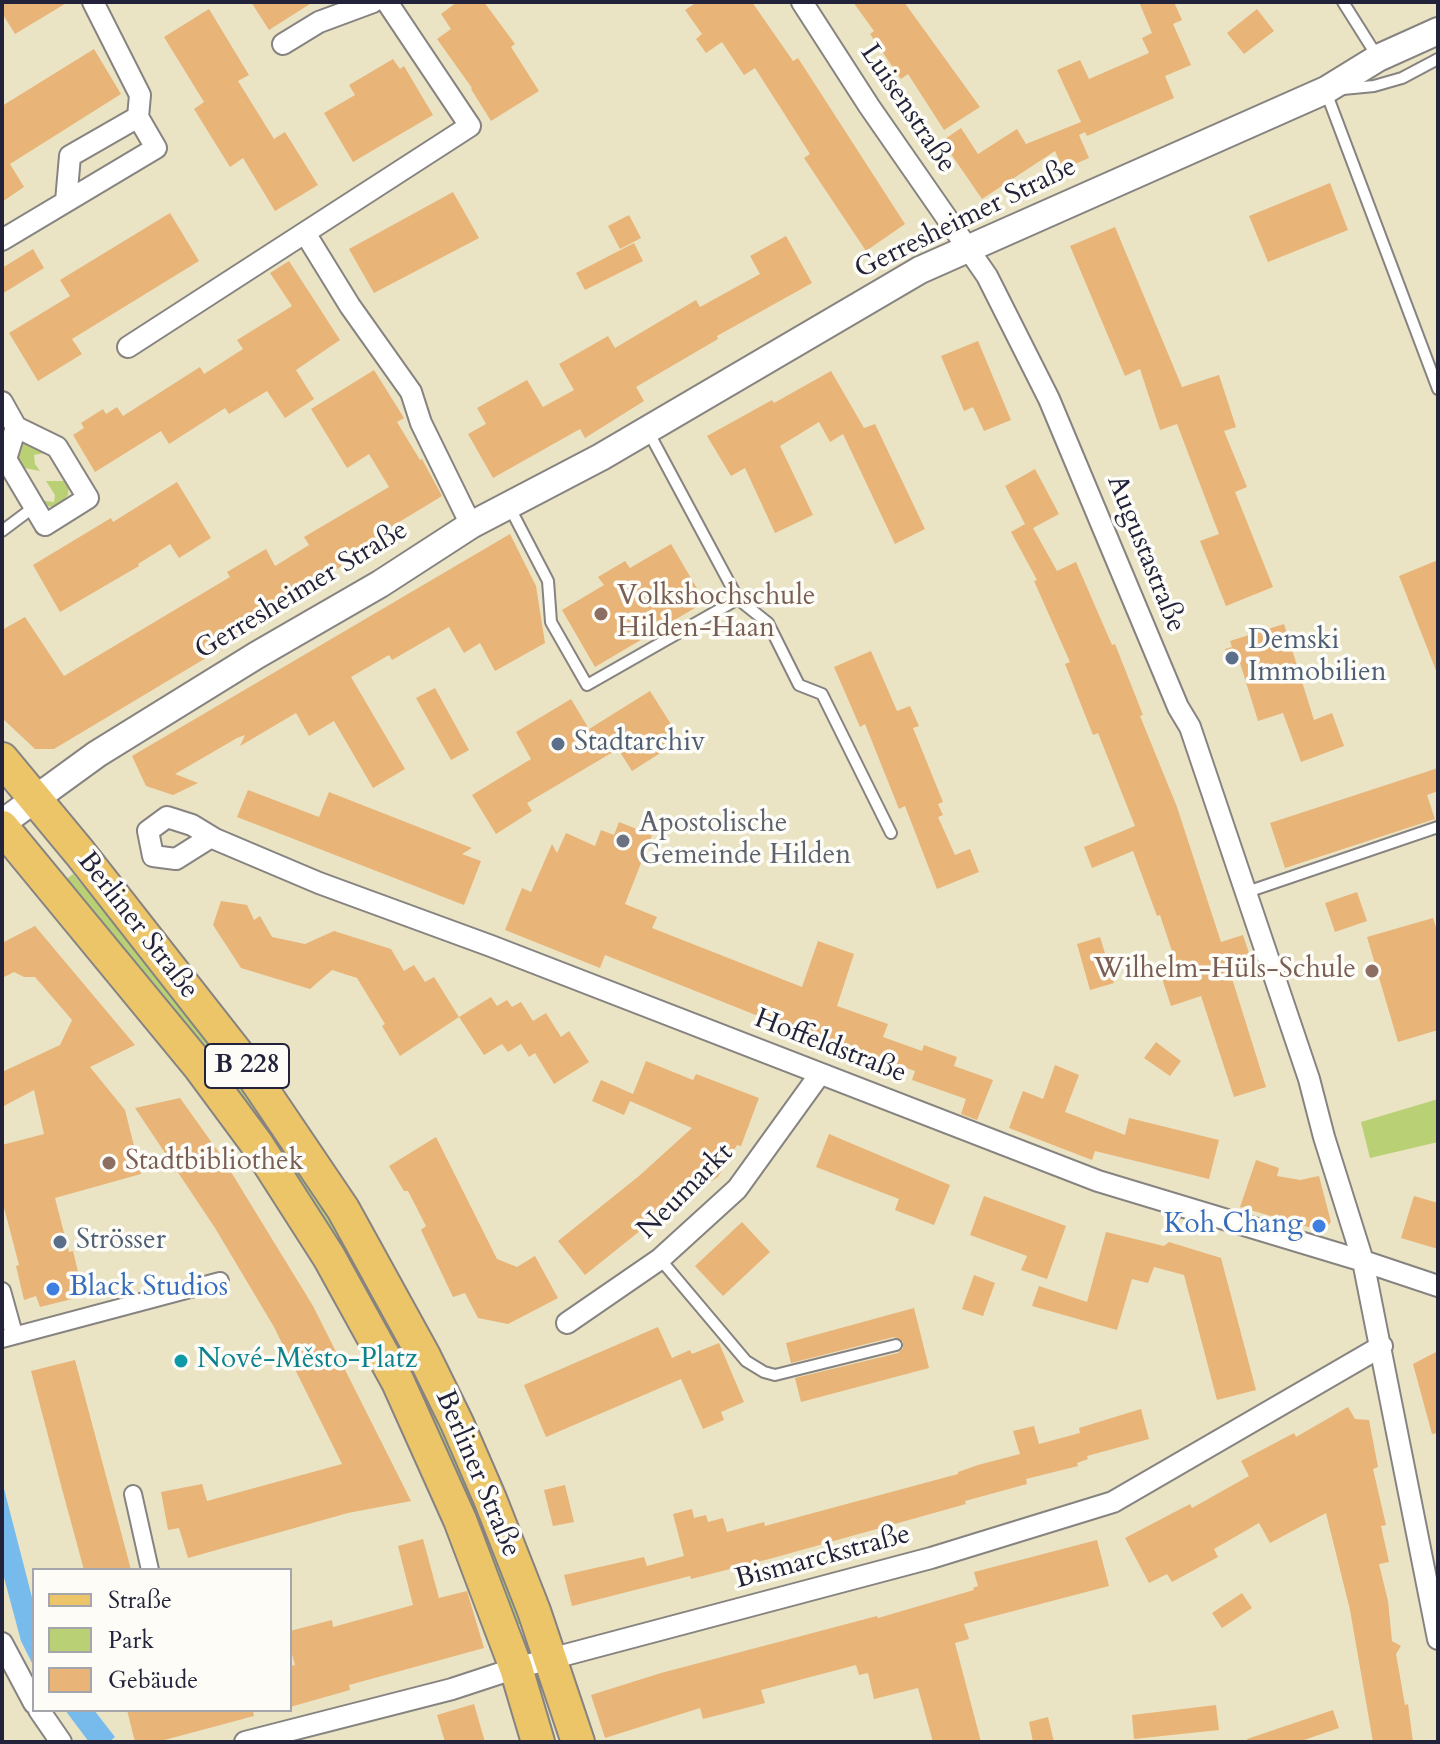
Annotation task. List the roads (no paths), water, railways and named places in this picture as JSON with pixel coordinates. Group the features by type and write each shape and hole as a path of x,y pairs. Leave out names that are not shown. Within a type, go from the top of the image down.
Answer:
{"main road":[{"name":"Berliner Straße","path":"2,759 37,799 243,1061 343,1209 457,1423 490,1499 578,1742"},
{"name":"Berliner Straße","path":"2,825 199,1066 256,1143 329,1257 398,1382 460,1520 516,1668 538,1742"}],"street":[{"path":"2,240 156,148 138,117 140,95 93,2"},
{"path":"283,44 319,22 373,2"},
{"path":"128,347 470,126 387,2"},
{"name":"Luisenstraße","path":"802,2 878,118 969,247"},
{"name":"Gerresheimer Straße","path":"2,825 97,754 257,655 380,584 471,525 647,430 920,270 1326,90 1378,58 1438,31"},
{"path":"66,201 70,156 138,117"},
{"path":"305,233 350,306 411,392 421,423 471,525"},
{"name":"Augustastraße","path":"969,247 987,276 1055,413 1178,707 1190,727 1247,892 1309,1079 1363,1261 1438,1639"},
{"path":"2,402 16,427 57,447 88,498 45,525 6,459 16,427"},
{"name":"Hoffeldstraße","path":"211,837 319,883 491,946 1098,1181 1438,1286"},
{"name":"Neumarkt","path":"567,1323 660,1259 737,1189 820,1074"},
{"path":"2,1291 8,1337 220,1281"},
{"name":"Bismarckstraße","path":"245,1742 452,1689 516,1668 931,1558 1113,1502 1382,1346"},
{"path":"133,1494 150,1568"},
{"path":"2,1643 32,1699"},
{"path":"40,1712 61,1742"}],"lane":[{"path":"1343,2 1378,58"},
{"name":"Gerresheimer Straße","path":"1326,90 1374,86 1402,78 1438,59"},
{"path":"1326,90 1438,389"},
{"path":"647,430 738,599 768,623 799,685 822,694 891,833"},
{"path":"508,505 548,581 551,622 587,685 738,599"},
{"path":"2,531 34,507"},
{"path":"1247,892 1438,827"},
{"path":"660,1259 746,1361 764,1372 775,1375 896,1345"}],"water":[{"path":"2,1481 32,1597 32,1663 21,1641 2,1570"},
{"path":"66,1712 96,1712 115,1737 109,1742 89,1742"}],"place":[{"name":"Volkshochschule Hilden-Haan","path":"601,614"},
{"name":"Demski Immobilien","path":"1232,658"},
{"name":"Stadtarchiv","path":"558,744"},
{"name":"Apostolische Gemeinde Hilden","path":"623,841"},
{"name":"Wilhelm-Hüls-Schule","path":"1372,971"},
{"name":"Stadtbibliothek","path":"109,1163"},
{"name":"Koh Chang","path":"1319,1226"},
{"name":"Strösser","path":"60,1242"},
{"name":"Black Studios","path":"53,1289"},
{"name":"Nové-Město-Platz","path":"181,1361"}]}
